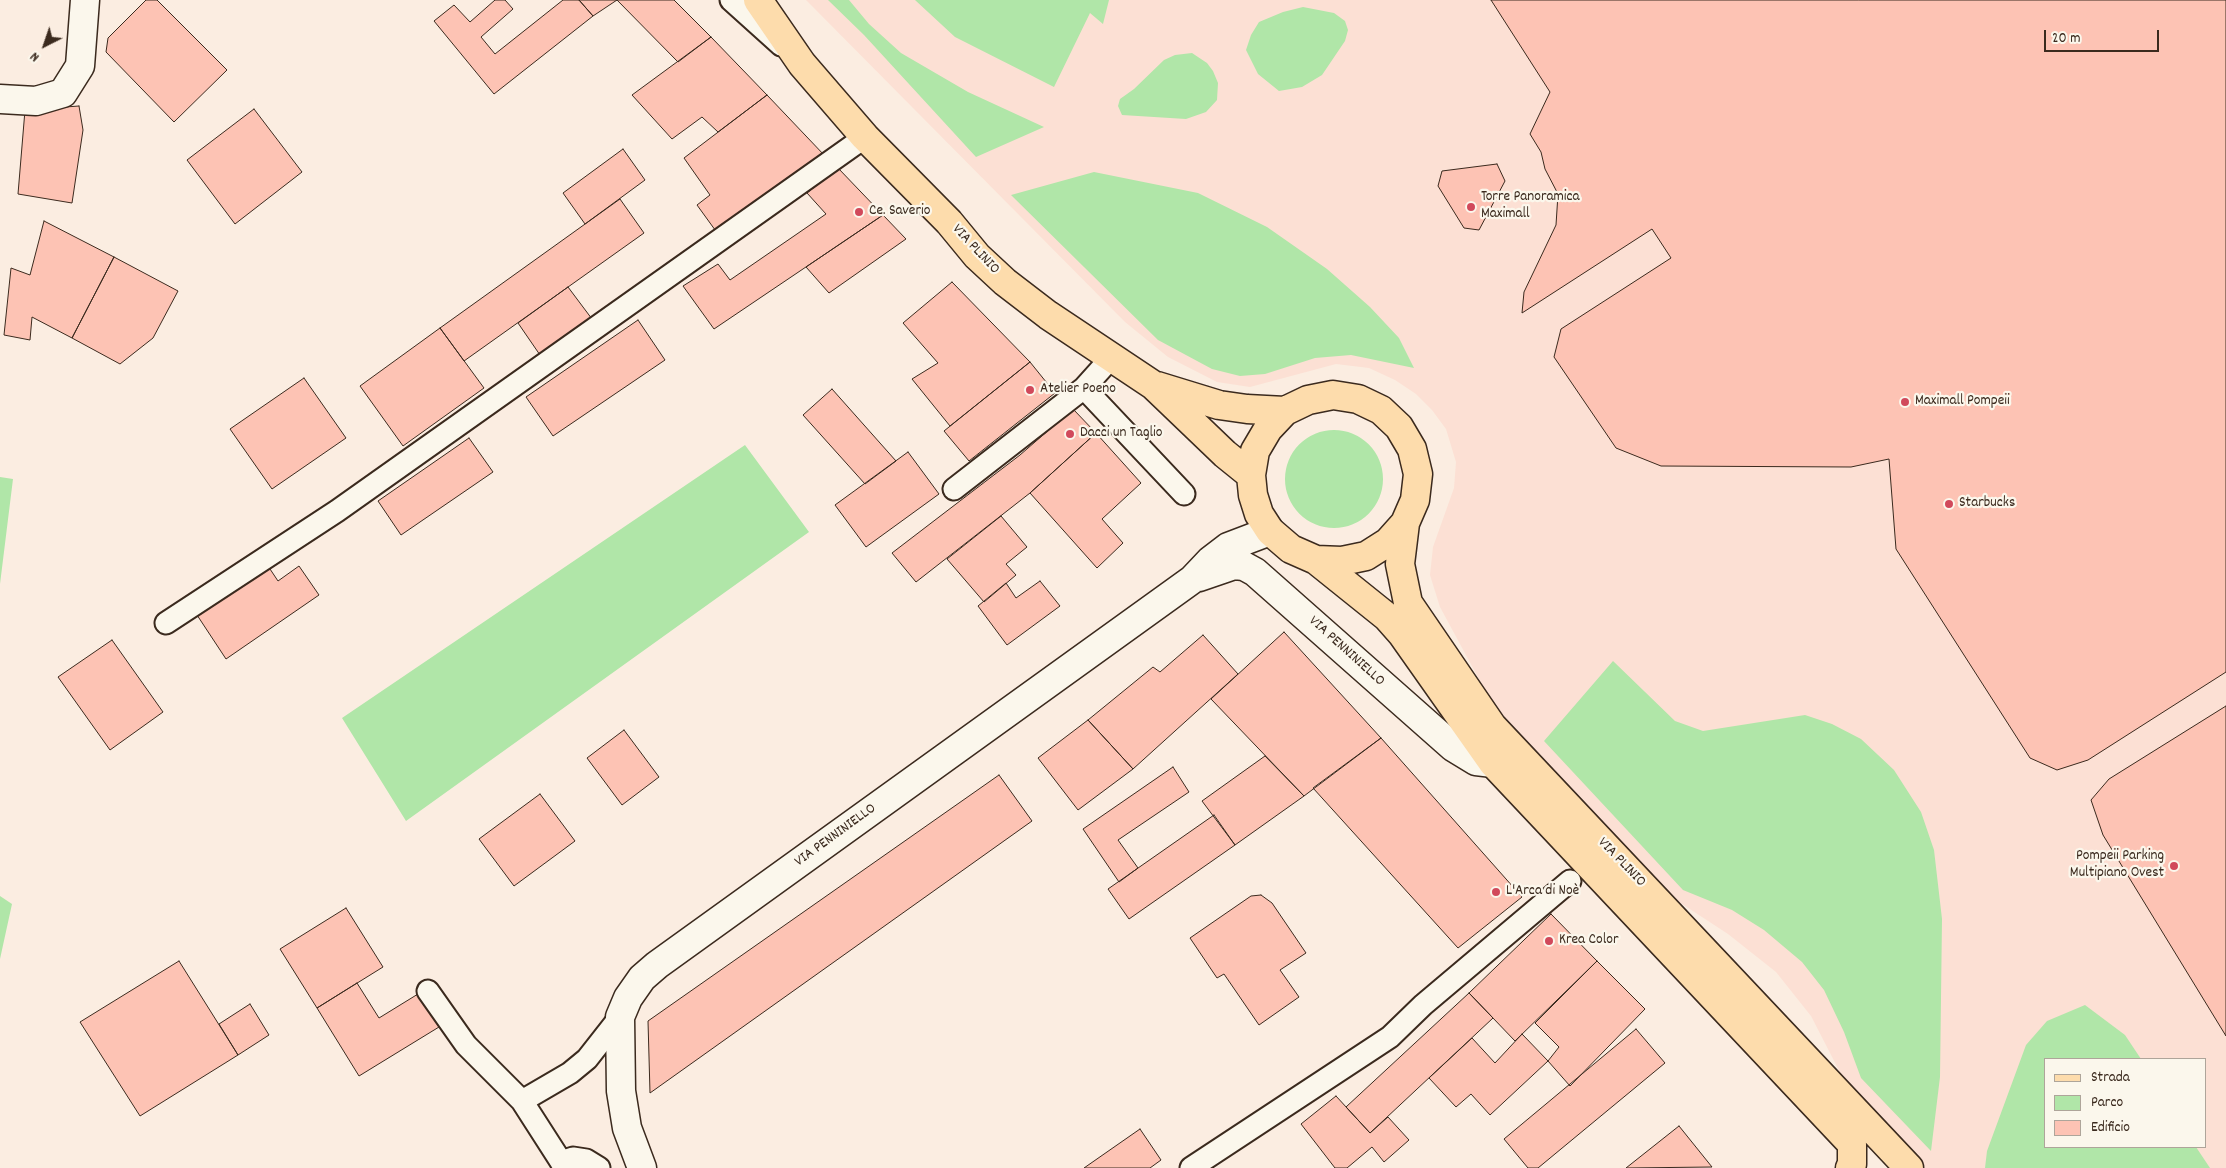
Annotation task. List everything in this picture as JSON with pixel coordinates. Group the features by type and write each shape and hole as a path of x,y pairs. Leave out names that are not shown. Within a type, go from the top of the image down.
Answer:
{"main road":[{"name":"VIA PLINIO","path":"758,0 802,64 865,137 949,222 977,256 1005,282 1153,385 1251,475"},
{"name":"VIA PLINIO","path":"776,0 802,64"},
{"name":"VIA PLINIO","path":"1153,385 1219,405 1247,410 1285,411"},
{"name":"VIA PLINIO","path":"1850,1168 1852,1164 1852,1144 1493,763 1402,634 1374,606 1316,560 1290,549 1270,531 1259,514 1253,495 1251,475 1255,451 1268,429 1285,411 1308,400 1333,395 1358,399 1380,410 1400,427 1412,449 1418,474 1415,500 1405,523 1400,564 1408,603 1492,726 1910,1168"},
{"name":"VIA PLINIO","path":"1316,560 1342,562 1366,556 1388,542 1405,523"}],"street":[{"path":"0,100 36,101 63,93 80,66 85,0"},
{"name":"VIA PENNINIELLO","path":"642,1168 627,1128 621,1091 620,1017 628,998 637,985 657,965 1193,580 1211,560 1228,547 1270,531"},
{"name":"VIA PENNINIELLO","path":"1193,580 1234,565 1244,566 1255,572 1452,747 1476,761 1493,763"}],"lane":[{"name":"VIA PLINIO","path":"731,0 802,64"},
{"path":"166,623 337,511 865,137"},
{"path":"954,488 1084,388 1112,358"},
{"path":"1084,388 1184,494"},
{"path":"1191,1168 1390,1037 1423,1005 1570,881"},
{"path":"428,992 466,1045 522,1101 563,1165 573,1158 586,1160 598,1168"},
{"path":"522,1101 570,1073 587,1059 620,1017"}],"shaded area":[{"path":"806,0 2226,0 2226,1168 1925,1168 1846,1084 1811,1016 1776,972 1728,934 1676,900 1494,707 1440,607 1430,575 1433,547 1454,488 1456,462 1446,429 1432,410 1416,394 1395,380 1369,368 1336,364 1250,387 1217,382 1168,357 1125,322"}],"green space":[{"path":"828,0 849,0 869,24 901,53 968,92 1044,127 976,157 864,35"},
{"path":"915,0 1109,0 1103,24 1090,13 1054,87 955,37"},
{"path":"1303,7 1334,13 1345,21 1348,30 1345,41 1322,75 1302,87 1279,91 1258,74 1246,50 1251,35 1259,22 1283,12"},
{"path":"1192,53 1207,63 1218,83 1217,100 1206,112 1186,119 1122,115 1118,106 1120,99 1134,89 1164,60 1175,55"},
{"path":"1094,172 1198,193 1267,227 1327,269 1370,307 1399,338 1414,368 1351,355 1315,358 1265,374 1240,376 1212,369 1158,340 1011,195"},
{"path":"1334,430 1353,434 1368,445 1379,460 1383,479 1379,498 1368,513 1353,524 1334,528 1315,524 1300,513 1289,498 1285,479 1289,460 1300,445 1315,434"},
{"path":"745,445 809,532 406,821 342,718"},
{"path":"0,477 13,479 0,584"},
{"path":"1613,661 1675,721 1703,731 1805,715 1832,724 1861,739 1894,770 1921,812 1934,850 1942,919 1940,1077 1931,1151 1861,1078 1844,1032 1824,990 1802,962 1764,930 1732,910 1683,890 1544,741"},
{"path":"0,896 12,904 0,959"},
{"path":"2085,1005 2125,1035 2140,1058 2044,1058 2044,1148 2197,1148 2210,1168 1985,1168 1987,1151 2026,1045 2047,1021"}],"building":[{"path":"146,0 157,0 227,70 174,122 106,52 108,38"},
{"path":"495,0 505,0 513,9 481,37 495,54 563,0 579,0 593,16 494,94 434,21 454,5 470,22"},
{"path":"579,0 617,0 593,16"},
{"path":"617,0 674,0 711,37 678,62"},
{"name":"Maximall Pompeii","path":"1491,0 2226,0 2226,672 2088,760 2057,770 2030,758 1896,549 1889,459 1851,467 1661,466 1616,448 1554,357 1561,329 1671,258 1652,229 1522,313 1524,292 1556,225 1558,194 1545,169 1541,152 1530,134 1550,92"},
{"path":"711,37 767,95 718,132 702,117 672,139 632,95"},
{"path":"767,95 825,156 718,234 697,205 710,195 684,158"},
{"path":"79,106 83,130 72,203 18,194 25,110"},
{"path":"254,109 302,172 235,224 187,160"},
{"path":"623,149 645,180 585,224 563,193"},
{"name":"Torre Panoramica Maximall","path":"1497,164 1505,181 1479,230 1464,228 1438,186 1442,171"},
{"path":"838,168 883,215 714,329 683,286 718,264 730,280 826,214 807,193"},
{"path":"620,199 644,233 464,361 440,328"},
{"path":"883,215 906,239 829,293 806,267"},
{"path":"44,221 114,257 72,338 32,317 30,340 4,335 11,268 30,275"},
{"path":"114,257 178,291 153,338 120,364 72,338"},
{"path":"952,282 1030,362 950,426 912,379 938,363 903,323"},
{"path":"568,287 592,319 540,355 518,323"},
{"path":"638,320 665,360 553,436 526,397"},
{"path":"440,328 484,388 403,446 360,386"},
{"path":"1030,362 1055,393 969,461 944,431"},
{"path":"304,378 346,438 272,489 230,429"},
{"path":"832,389 896,461 865,484 803,415"},
{"path":"1073,409 1096,433 1030,493 916,582 892,553 1020,455"},
{"path":"1096,433 1141,483 1102,519 1123,543 1097,568 1030,493"},
{"path":"469,438 493,472 401,535 378,501"},
{"path":"908,452 939,494 866,547 835,505"},
{"path":"1001,516 1027,547 1006,564 1016,575 984,602 947,559"},
{"path":"268,566 278,581 299,566 319,595 226,659 197,615"},
{"path":"1040,581 1060,606 1007,645 978,606 1006,583 1016,598"},
{"path":"1284,632 1381,738 1304,796 1211,699"},
{"path":"1203,635 1238,674 1133,769 1088,720 1153,667 1160,672"},
{"path":"112,640 163,712 110,750 58,677"},
{"name":"Pompeii Parking Multipiano Ovest","path":"2226,706 2226,1036 2103,835 2091,800 2109,779"},
{"path":"1088,720 1133,769 1078,810 1038,758"},
{"path":"624,730 659,777 622,805 587,758"},
{"path":"1381,738 1522,897 1458,948 1313,788"},
{"path":"1265,756 1304,796 1235,845 1202,801"},
{"path":"1173,767 1189,792 1118,840 1138,868 1119,882 1083,829"},
{"path":"999,775 1032,821 650,1093 648,1021"},
{"path":"540,794 575,841 514,886 479,839"},
{"path":"1214,815 1235,845 1129,919 1108,889"},
{"path":"1261,895 1272,903 1306,953 1280,970 1299,997 1259,1025 1224,974 1217,978 1190,938 1251,896"},
{"path":"346,908 383,967 317,1008 280,949"},
{"path":"1551,914 1597,961 1515,1041 1469,993"},
{"path":"179,961 238,1055 140,1116 80,1022"},
{"path":"1597,961 1645,1009 1570,1086 1548,1061 1559,1047 1535,1023"},
{"path":"357,983 379,1018 418,994 439,1027 359,1076 317,1008"},
{"path":"1469,993 1493,1018 1370,1133 1346,1107"},
{"path":"250,1004 269,1035 238,1055 219,1024"},
{"path":"1636,1029 1665,1063 1538,1168 1528,1168 1504,1139"},
{"path":"1522,1034 1548,1061 1490,1115 1471,1094 1456,1107 1429,1078 1472,1038 1495,1063"},
{"path":"1336,1096 1370,1133 1388,1117 1409,1140 1384,1162 1372,1147 1347,1168 1335,1168 1301,1124"},
{"path":"1679,1126 1712,1167 1626,1168"},
{"path":"1140,1129 1161,1160 1150,1168 1084,1168"}],"place":[{"name":"Torre Panoramica Maximall","path":"1471,207"},
{"name":"Ce. Saverio","path":"859,212"},
{"name":"Atelier Poeno","path":"1030,390"},
{"name":"Maximall Pompeii","path":"1905,402"},
{"name":"Dacci un Taglio","path":"1070,434"},
{"name":"Starbucks","path":"1949,504"},
{"name":"Pompeii Parking Multipiano Ovest","path":"2174,866"},
{"name":"L'Arca di Noè","path":"1496,892"},
{"name":"Krea Color","path":"1549,941"}]}
